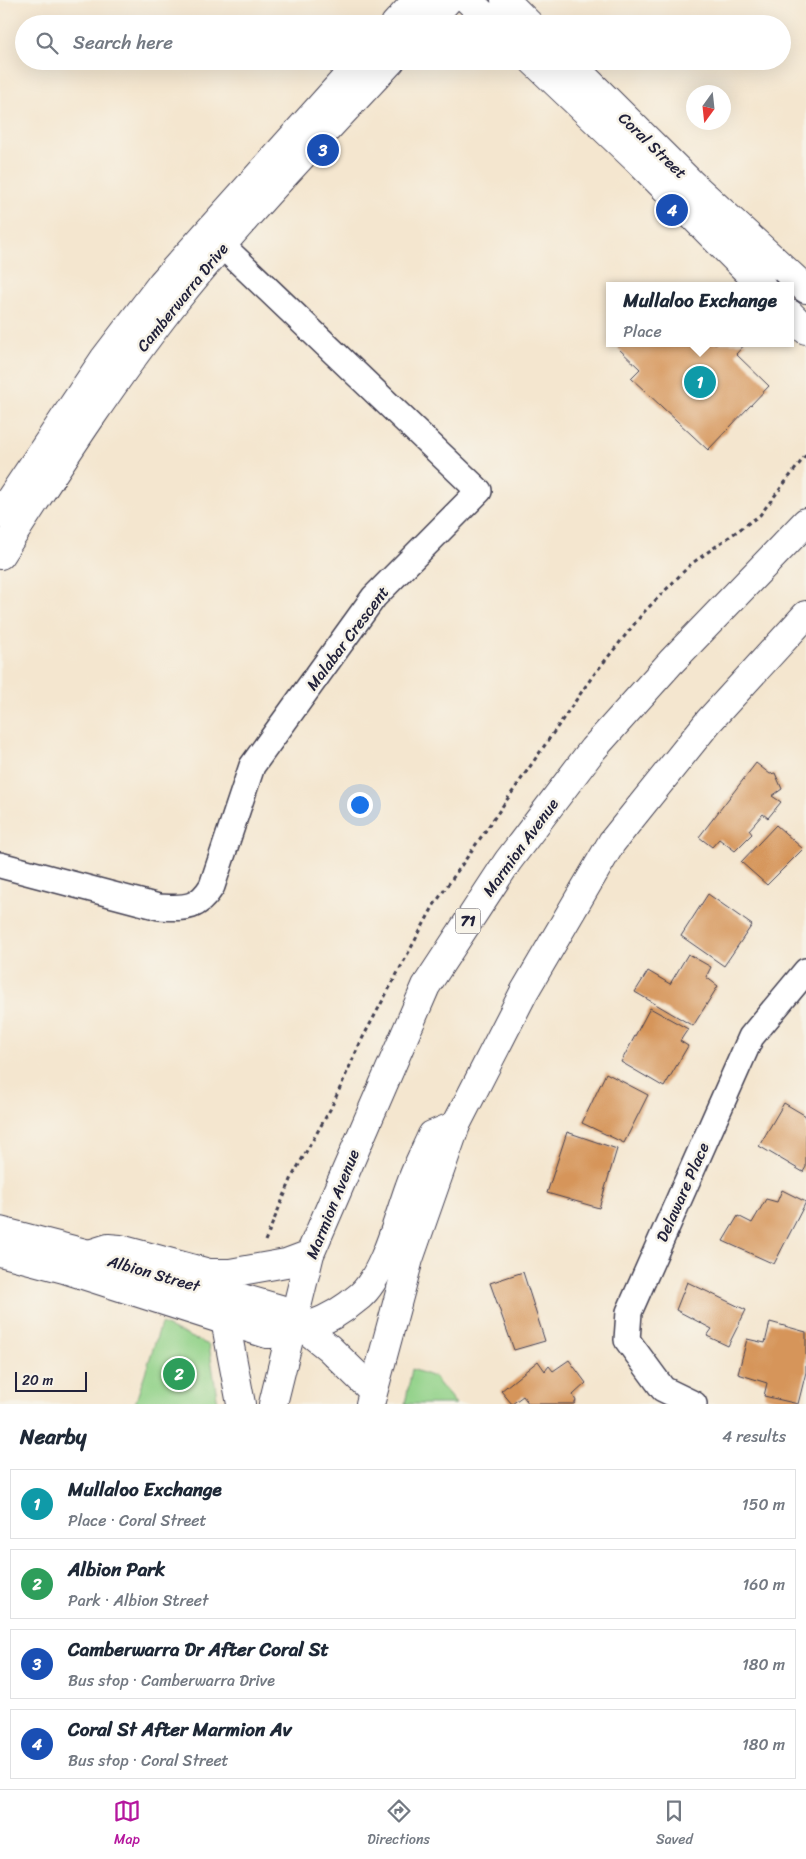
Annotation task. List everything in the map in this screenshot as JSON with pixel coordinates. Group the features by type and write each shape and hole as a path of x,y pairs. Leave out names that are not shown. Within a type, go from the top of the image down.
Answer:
{"main road":[{"path":"404,15 417,0"},
{"path":"434,15 448,0"},
{"path":"468,0 484,15"},
{"path":"505,0 520,15"},
{"name":"Camberwarra Drive","path":"0,555 76,437 129,362 175,302 215,239 354,70"},
{"name":"Camberwarra Drive","path":"0,514 104,359 162,283 215,239 382,70"},
{"name":"Coral Street","path":"542,70 636,159 758,282"},
{"name":"Coral Street","path":"577,70 690,182 806,289"},
{"path":"794,318 806,330"},
{"name":"Marmion Avenue","path":"273,1404 295,1326 310,1254 426,986 508,861 593,749 672,662 806,522"},
{"path":"371,1397 409,1259 456,1125 524,992 612,842 709,722 806,615"},
{"name":"Albion Street","path":"0,1252 64,1269 266,1334 275,1335 295,1326 327,1319 361,1295 374,1278 391,1241 410,1186 432,1135 456,1125"},
{"name":"Albion Street","path":"0,1231 89,1254 280,1309 295,1326 329,1348 371,1397"},
{"path":"89,1254 108,1248 120,1249 209,1272 230,1273 286,1262 310,1254"},
{"path":"225,1320 241,1404"}],"street":[{"name":"Malabar Crescent","path":"0,865 159,907 191,906 204,900 212,886 252,766 374,598 479,491 215,239"},
{"name":"Delaware Place","path":"694,1404 663,1389 627,1340 628,1312 751,1037 806,971"}],"green space":[{"path":"161,1324 209,1345 218,1404 135,1404"},
{"path":"412,1369 434,1377 456,1404 405,1404"}],"building":[{"path":"742,347 736,354 769,386 708,450 631,378 640,369 618,348"},
{"path":"756,763 770,774 775,773 782,789 772,796 781,802 768,818 763,814 749,830 752,834 735,851 719,839 712,847 699,837"},
{"path":"776,825 803,849 767,885 741,862"},
{"path":"708,894 752,925 724,966 681,936"},
{"path":"688,954 711,967 706,977 718,986 693,1026 635,992 648,971 670,984"},
{"path":"650,1008 688,1029 680,1041 688,1046 664,1087 621,1062"},
{"path":"606,1073 648,1095 624,1143 582,1123"},
{"path":"784,1103 806,1116 806,1167 803,1172 759,1146"},
{"path":"567,1132 617,1149 599,1208 547,1193"},
{"path":"782,1190 806,1202 774,1264 723,1241 738,1216 752,1223 766,1199 777,1202"},
{"path":"523,1272 545,1341 514,1350 490,1283"},
{"path":"687,1282 746,1310 728,1346 707,1336 712,1329 676,1310"},
{"path":"770,1322 806,1332 806,1372 798,1404 764,1396 767,1383 738,1374 747,1339 765,1343"},
{"path":"569,1360 586,1383 573,1395 576,1401 574,1404 529,1404 523,1396 512,1404 501,1391 538,1361 545,1371 549,1366 553,1371"}],"place":[{"name":"Camberwarra Dr After Coral St","path":"323,150"},
{"name":"Coral St After Marmion Av","path":"672,210"},
{"name":"Mullaloo Exchange","path":"700,382"},
{"name":"Albion Park","path":"179,1374"}]}
